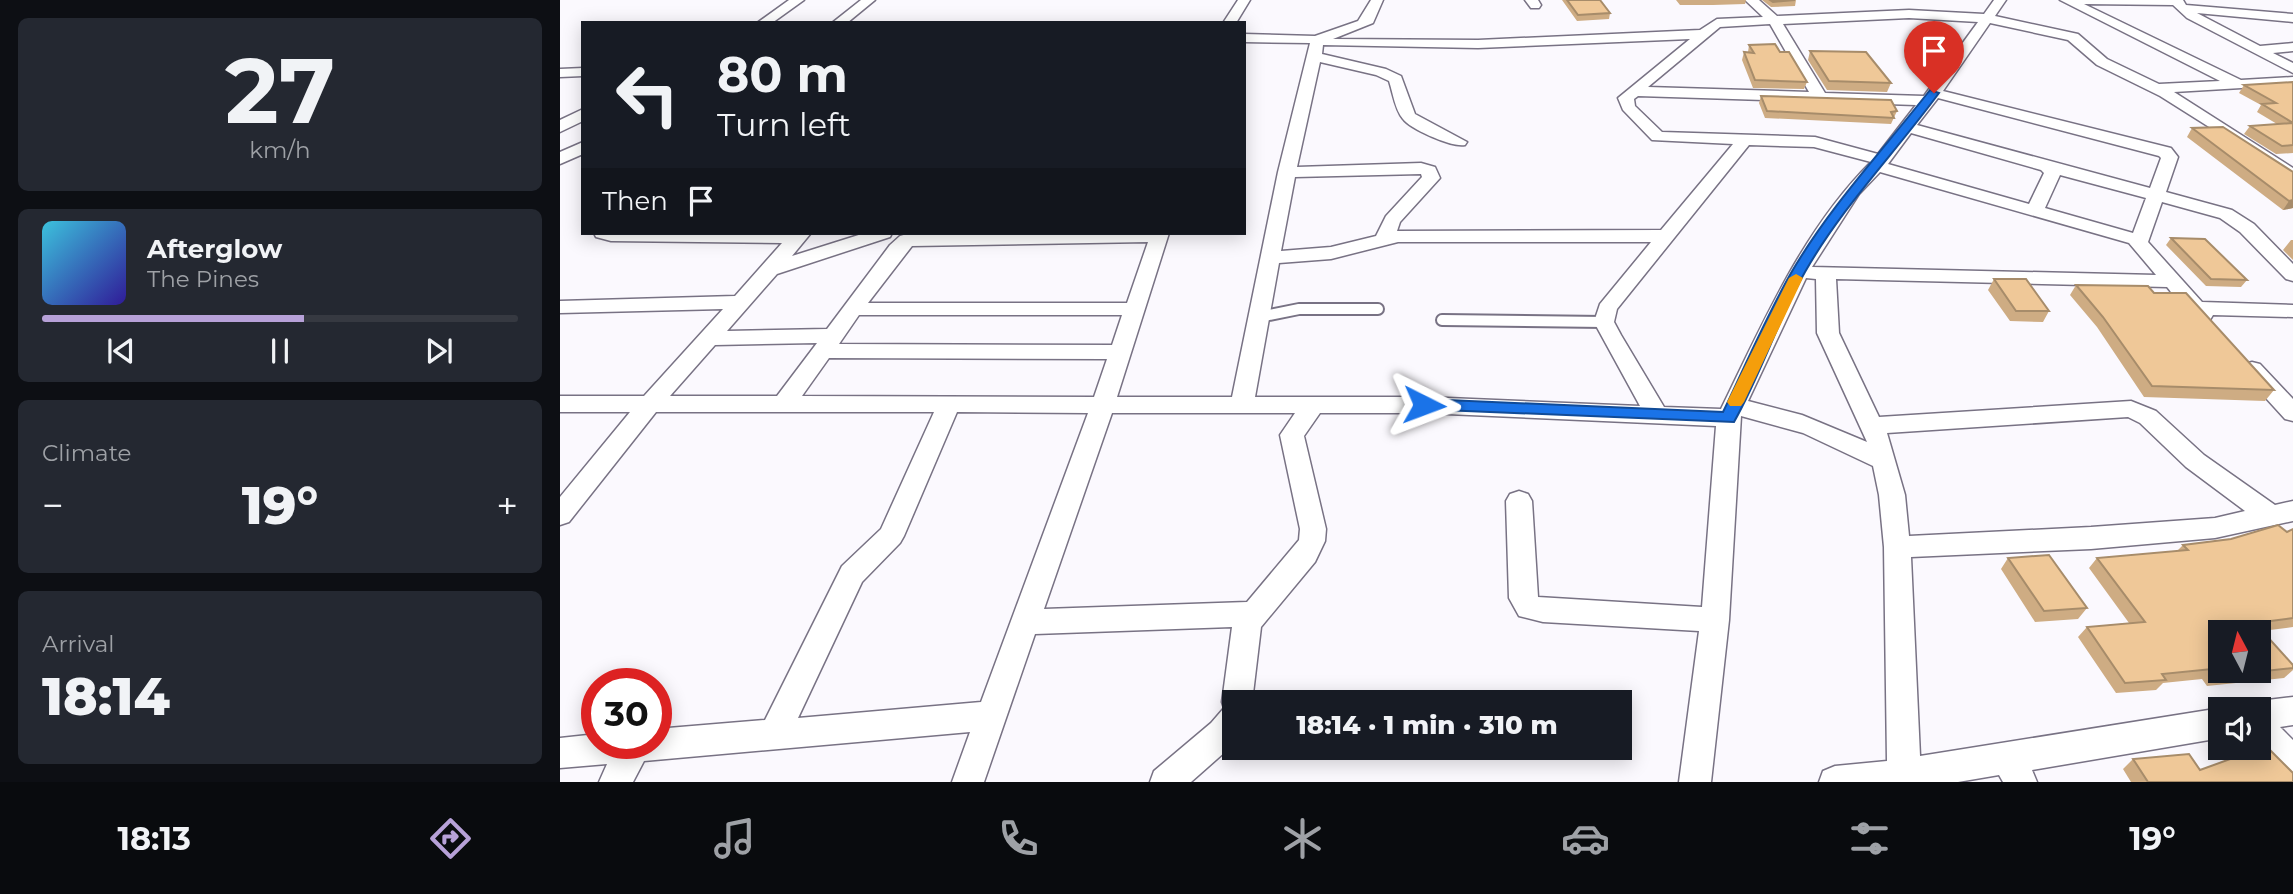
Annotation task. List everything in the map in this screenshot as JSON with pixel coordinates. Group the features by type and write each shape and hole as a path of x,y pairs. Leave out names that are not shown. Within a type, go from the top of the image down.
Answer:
{"street":[{"path":"766,21 798,0"},
{"path":"841,21 869,0"},
{"path":"1230,21 1244,0"},
{"path":"1242,405 1287,172 1316,48 1363,24 1368,20 1377,0"},
{"path":"1751,0 1773,20 1820,97"},
{"path":"1695,782 1715,620 1731,412 1798,273 1852,191 1879,163 1907,127 2000,0"},
{"path":"2066,0 2178,3 2277,19 2293,18"},
{"path":"2066,0 2238,84"},
{"path":"2178,3 2293,69"},
{"path":"2216,328 2138,240 2035,211 1815,142 1658,137 1628,107 1626,98 1717,23 1909,15 1986,18 2066,34 2102,62 2157,89 2293,175"},
{"path":"2277,19 2293,26"},
{"path":"1316,48 1335,43 1492,44 1701,34"},
{"path":"1246,38 1316,48 1396,79 1408,116 1434,134 1459,142"},
{"path":"2256,50 2293,47"},
{"path":"560,73 581,72"},
{"path":"2157,89 2293,81"},
{"path":"1634,91 1820,97 1930,97 2158,149 2170,157 2138,240"},
{"path":"560,127 581,115"},
{"path":"1907,127 2212,209 2237,221 2293,275"},
{"path":"560,135 581,133"},
{"path":"1657,415 1604,321 1607,308 1744,141"},
{"path":"560,159 581,149"},
{"path":"2035,211 2053,172 2047,166"},
{"path":"1287,172 1421,168 1429,171 1432,178 1392,220 1384,238"},
{"path":"611,235 800,235"},
{"path":"560,514 650,404 800,235"},
{"path":"769,270 877,235"},
{"path":"783,404 897,249 910,236 1034,235"},
{"path":"968,782 1103,404 1159,235"},
{"path":"1271,258 1331,253 1384,238 1666,236"},
{"path":"1798,273 2172,281"},
{"path":"1826,274 1828,333 1837,357 1872,426 1892,495 1898,547 1904,775"},
{"path":"560,307 740,303"},
{"path":"2197,308 2293,312"},
{"path":"853,309 1135,309"},
{"path":"708,338 1120,352"},
{"path":"2244,359 2293,414"},
{"path":"560,404 1424,405 1657,415 1731,412 1792,418 1883,461"},
{"path":"774,735 852,574 891,536 949,404"},
{"path":"1238,690 1247,623 1305,554 1312,541 1313,529 1292,435 1313,405"},
{"path":"1872,426 2131,409 2148,417 2196,461 2282,513"},
{"path":"1519,501 1523,598 1529,607 1715,620"},
{"path":"1898,547 2105,537 2215,528 2282,513"},
{"path":"1025,622 1254,614"},
{"path":"2271,714 2293,711"},
{"path":"672,744 991,716"},
{"path":"1835,782 1904,775 2014,770 2208,726"},
{"path":"1166,782 1222,734"},
{"path":"2271,741 2293,762"},
{"path":"560,753 581,751"},
{"path":"615,782 627,759"}],"lane":[{"path":"1259,317 1299,309 1378,309"},
{"path":"1442,320 1604,321"}],"building":[{"path":"1567,0 1600,0 1610,13 1578,15"},
{"path":"1775,44 1780,52 1789,52 1807,82 1755,80 1744,52 1754,53 1749,45"},
{"path":"1810,51 1866,52 1891,83 1829,81"},
{"path":"2293,82 2293,123 2262,104 2276,103 2244,85"},
{"path":"1761,96 1891,100 1897,111 1891,112 1894,118 1767,111"},
{"path":"2293,123 2293,145 2282,146 2250,126"},
{"path":"2223,127 2293,172 2293,200 2289,201 2192,128"},
{"path":"2171,238 2205,239 2247,280 2211,279"},
{"path":"1994,279 2026,279 2049,311 2016,311"},
{"path":"2076,285 2148,286 2154,293 2186,293 2274,390 2152,386 2103,317"},
{"path":"2278,525 2287,532 2293,529 2293,618 2272,621 2208,620 2208,669 2162,674 2166,680 2125,683 2087,627 2145,622 2097,558 2188,550 2183,545 2231,539"},
{"path":"2049,555 2087,608 2044,611 2008,558"},
{"path":"2272,642 2293,665 2293,668 2272,670"},
{"path":"2271,751 2293,773 2293,782 2148,782 2133,759 2189,754 2200,770 2228,760 2271,760"}],"slow traffic":[{"path":"1735,402 1796,278"}],"route":[{"path":"1424,405 1728,418 1798,273 1852,191 1877,166 1934,93"}]}
